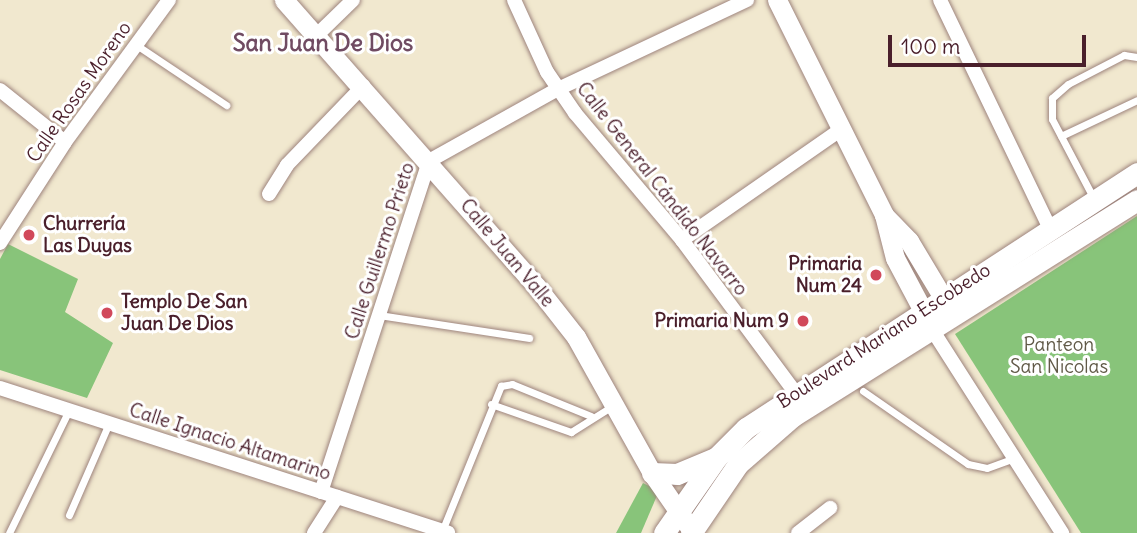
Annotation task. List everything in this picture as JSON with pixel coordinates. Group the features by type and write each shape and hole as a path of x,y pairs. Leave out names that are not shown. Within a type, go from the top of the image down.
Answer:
{"main road":[{"name":"Boulevard Mariano Escobedo","path":"679,529 716,457 795,392 1137,173"},
{"name":"Boulevard Mariano Escobedo","path":"679,529 738,464 774,430 1137,200"},
{"path":"652,473 677,474 716,457"}],"street":[{"name":"Calle Rosas Moreno","path":"0,243 65,142 169,0"},
{"name":"Calle Juan Valle","path":"284,0 429,161 537,286 576,337 617,404 679,529"},
{"path":"317,35 353,0"},
{"name":"Calle General Cándido Navarro","path":"514,0 558,89 682,240 795,392"},
{"name":"Calle Guillermo Prieto","path":"321,492 429,161 558,89 747,0"},
{"path":"777,0 884,215 895,258 933,331 1062,533"},
{"path":"940,0 1050,229"},
{"path":"269,194 287,165 363,86"},
{"path":"0,90 65,142"},
{"path":"682,240 840,130"},
{"path":"884,215 909,241 955,317"},
{"name":"Calle Ignacio Altamarino","path":"0,388 445,532"},
{"path":"314,533 337,497"},
{"path":"798,533 830,508"}],"lane":[{"path":"135,44 226,105"},
{"path":"1094,200 1061,136 1050,108 1057,92 1124,55 1137,57"},
{"path":"1061,136 1137,100"},
{"path":"379,315 529,338"},
{"path":"445,532 497,389 512,384 591,416"},
{"path":"863,391 968,464 997,467 1015,458"},
{"path":"491,404 570,432 591,416 617,404"},
{"path":"9,533 69,410"},
{"path":"69,515 108,423"}],"green space":[{"name":"Panteon San Nicolas","path":"1137,216 1137,533 1081,533 955,334"},
{"path":"8,244 78,279 65,312 113,343 87,398 0,370 0,259"},
{"path":"643,483 659,491 641,533 616,533"}],"place":[{"name":"Churrería Las Duyas","path":"29,235"},
{"name":"Primaria Num 24","path":"876,275"},
{"name":"Templo De San Juan De Dios","path":"107,313"},
{"name":"Primaria Num 9","path":"803,321"}],"district":[{"name":"San Juan De Dios","path":"323,43"}]}
